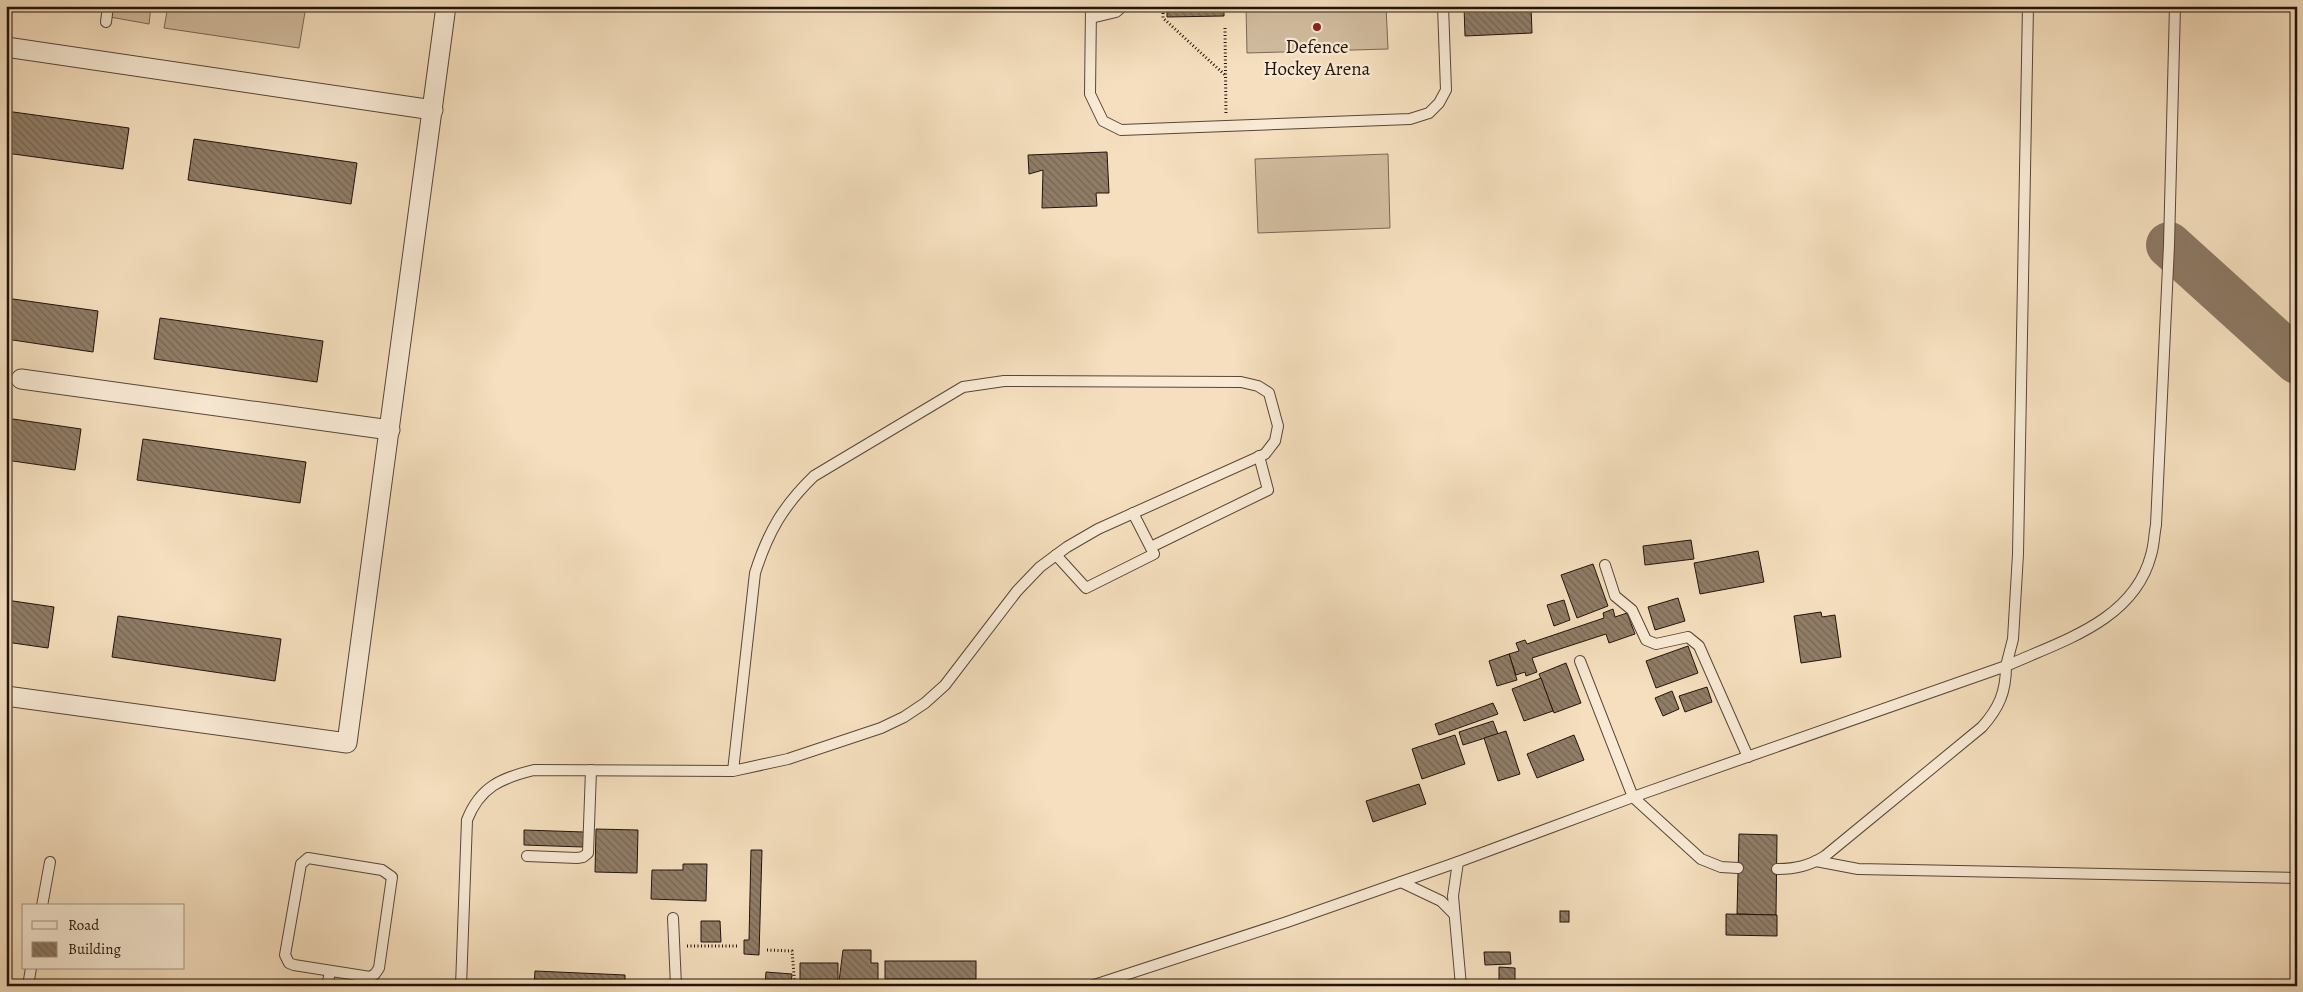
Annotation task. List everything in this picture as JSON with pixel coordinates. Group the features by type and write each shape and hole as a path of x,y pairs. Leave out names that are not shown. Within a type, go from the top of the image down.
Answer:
{"street":[{"path":"6,696 347,743 433,110 444,7"},
{"path":"6,47 433,110"},
{"path":"21,379 390,430"}],"lane":[{"path":"106,22 108,6"},
{"path":"1091,6 1090,94 1103,121 1121,130 1410,119 1428,113 1439,103 1446,90 1442,6"},
{"path":"1091,18 1116,12 1123,6"},
{"path":"1776,869 1792,869 1816,861 1982,727 2000,702 2006,685 2006,666 2013,640 2018,554 2028,6"},
{"path":"1092,986 1401,882 1633,797 2006,666 2109,617 2128,600 2142,578 2151,556 2156,525 2168,254 2175,6"},
{"path":"461,986 467,820 473,805 482,794 495,784 513,775 534,770 733,771 788,759 881,728 904,718 926,703 945,685 1017,591 1040,567 1056,555 1098,529 1265,454 1275,441 1278,426 1269,394 1258,386 1241,382 1004,381 963,387 814,476 795,494 779,516 765,543 755,572 733,771"},
{"path":"1150,547 1268,490 1259,456"},
{"path":"1056,555 1086,588 1154,554 1134,513"},
{"path":"1606,565 1615,596 1632,610 1646,640 1656,644 1688,637 1698,646 1748,757"},
{"path":"1580,661 1633,797 1701,859 1721,867 1738,868"},
{"path":"527,856 577,858 586,855 588,852 591,770"},
{"path":"308,858 382,870 392,878 379,968 375,974 364,977 330,972 294,965 290,963 285,955 301,864 308,858"},
{"path":"1816,861 1858,869 2297,878"},
{"path":"42,904 50,862"},
{"path":"1458,862 1453,888 1462,986"},
{"path":"1401,882 1441,901 1454,914"},
{"path":"673,918 676,986"},
{"path":"28,986 31,970"},
{"path":"327,986 330,972"}],"path":[{"path":"1163,6 1163,18 1225,75"},
{"path":"1225,28 1226,126"},
{"path":"674,946 738,946"},
{"path":"766,950 792,951 795,986"}],"shaded area":[{"path":"112,6 151,6 149,24 110,17"},
{"path":"168,6 306,6 299,48 164,28"},
{"name":"Defence Hockey Arena","path":"1246,6 1386,6 1388,49 1247,53"},
{"path":"1388,154 1390,228 1258,233 1255,159"}],"building":[{"path":"1167,6 1224,6 1224,16 1167,17"},
{"path":"1464,6 1531,6 1532,33 1465,36"},
{"path":"6,111 129,128 123,169 6,153"},
{"path":"194,139 357,163 351,204 188,180"},
{"path":"1107,152 1109,193 1096,193 1097,206 1042,208 1043,170 1029,174 1028,155"},
{"path":"6,298 98,311 93,352 6,339"},
{"path":"160,318 323,341 317,382 154,359"},
{"path":"6,418 81,429 75,470 6,460"},
{"path":"143,439 306,462 300,503 137,480"},
{"path":"1691,540 1694,559 1645,565 1643,546"},
{"path":"1758,551 1764,582 1700,594 1694,563"},
{"path":"1593,564 1608,606 1577,618 1561,575"},
{"path":"1678,598 1685,621 1655,630 1648,607"},
{"path":"6,600 54,607 48,648 6,642"},
{"path":"1564,600 1570,620 1554,626 1547,605"},
{"path":"1613,609 1615,617 1627,613 1635,634 1609,643 1606,634 1532,658 1537,672 1526,676 1525,672 1516,675 1509,654 1519,651 1516,643 1525,640 1527,644 1604,618 1603,613"},
{"path":"1821,612 1822,617 1835,615 1841,657 1801,663 1794,616"},
{"path":"118,616 281,639 275,681 112,657"},
{"path":"1688,646 1698,673 1656,688 1646,661"},
{"path":"1509,654 1517,680 1497,686 1489,661"},
{"path":"1566,663 1581,703 1554,713 1539,674"},
{"path":"1541,678 1553,711 1524,721 1512,689"},
{"path":"1707,687 1712,702 1685,712 1679,696"},
{"path":"1672,691 1679,709 1663,716 1655,698"},
{"path":"1493,703 1498,714 1439,735 1435,724"},
{"path":"1493,721 1498,734 1463,745 1459,732"},
{"path":"1506,731 1520,774 1498,781 1484,738"},
{"path":"1455,735 1465,764 1422,779 1412,749"},
{"path":"1574,735 1584,760 1537,778 1527,754"},
{"path":"1419,784 1426,804 1373,822 1366,801"},
{"path":"596,829 638,830 637,873 595,872"},
{"path":"524,830 584,832 583,847 524,845"},
{"path":"1739,834 1777,835 1776,915 1737,914"},
{"path":"751,850 762,850 759,955 744,954 744,940 749,940"},
{"path":"683,864 707,864 706,901 651,899 652,870 683,870"},
{"path":"1560,911 1569,911 1569,922 1560,922"},
{"path":"1726,914 1777,915 1777,936 1726,935"},
{"path":"701,921 720,921 721,942 701,942"},
{"path":"843,950 871,950 871,963 878,963 878,981 839,981"},
{"path":"1484,952 1510,952 1511,964 1485,965"},
{"path":"885,961 976,961 976,979 885,979"},
{"path":"800,963 838,963 838,981 800,980"},
{"path":"1499,967 1515,968 1515,986 1499,986"},
{"path":"535,971 625,975 625,986 534,986"},
{"path":"766,972 792,974 791,986 765,986"}],"taxiway":[{"path":"2169,245 2297,361"}],"place":[{"name":"Defence Hockey Arena","path":"1317,27"}]}
